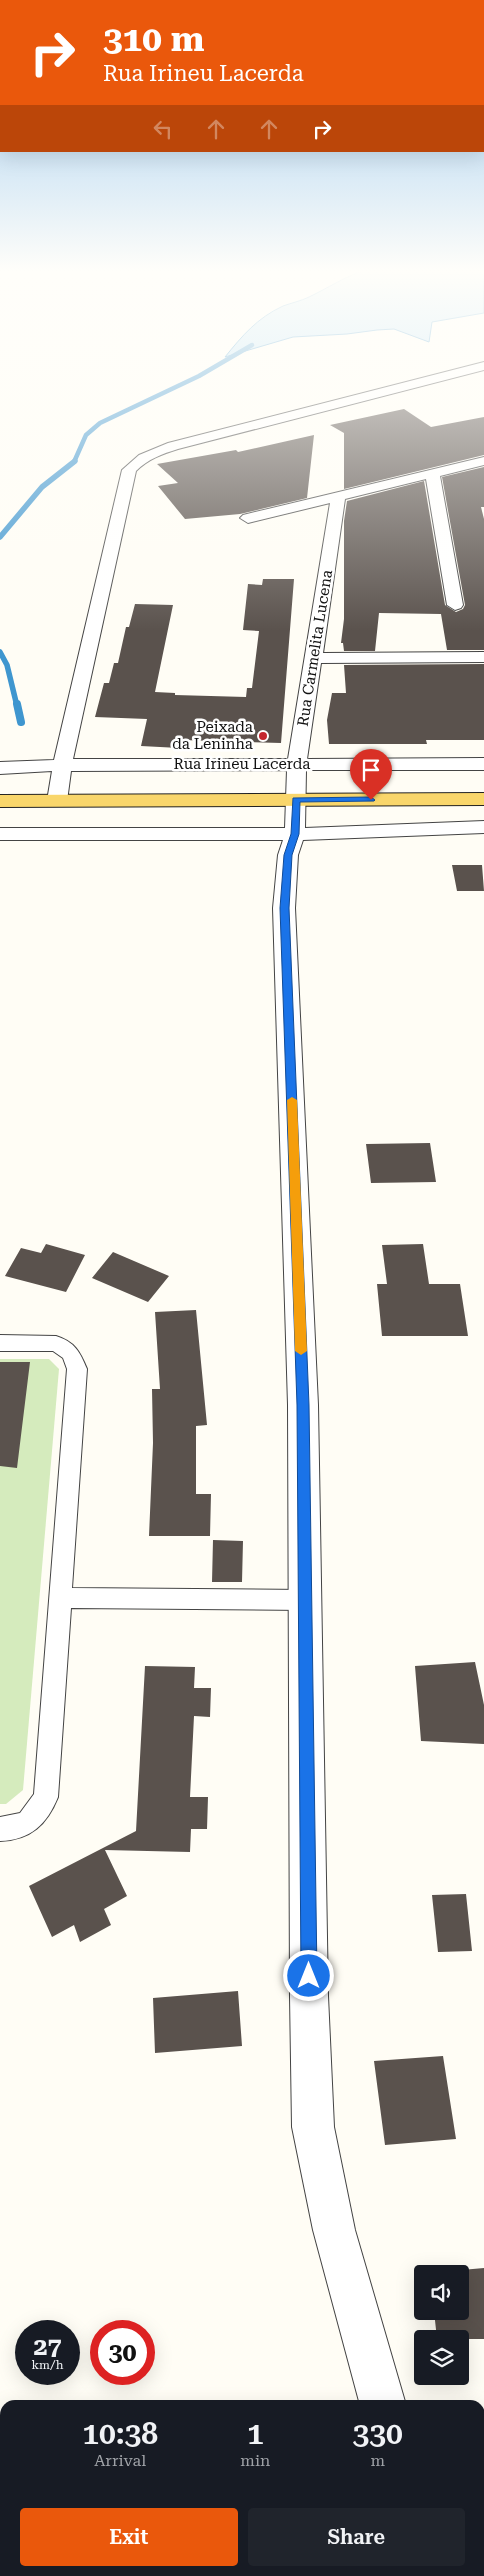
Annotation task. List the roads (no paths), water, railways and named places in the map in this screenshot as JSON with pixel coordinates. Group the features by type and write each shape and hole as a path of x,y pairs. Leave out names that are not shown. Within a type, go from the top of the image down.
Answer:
{"main road":[{"path":"0,801 484,799"}],"street":[{"path":"56,801 62,765 129,470 135,463 154,452 173,446 390,390"},
{"path":"248,518 432,472 484,461"},
{"path":"432,472 455,605"},
{"name":"Rua Carmelita Lucena","path":"338,496 297,764 295,834 288,855 284,908 303,1405 309,1996 313,2126 334,2230 382,2400"},
{"path":"314,658 484,657"},
{"name":"Rua Irineu Lacerda","path":"0,768 62,765 484,764"},
{"path":"0,834 295,834 484,827"}],"lane":[{"path":"0,1343 56,1344 71,1353 77,1369 46,1798 34,1819 16,1829 0,1829"},
{"path":"60,1598 305,1600"}],"waterway":[{"path":"74,462 86,435 100,423 169,390"},
{"path":"0,537 42,487 74,462"},
{"path":"0,652 7,665 17,706"},
{"path":"17,704 21,722"}],"place":[{"name":"Peixada da Leninha","path":"263,736"}]}
